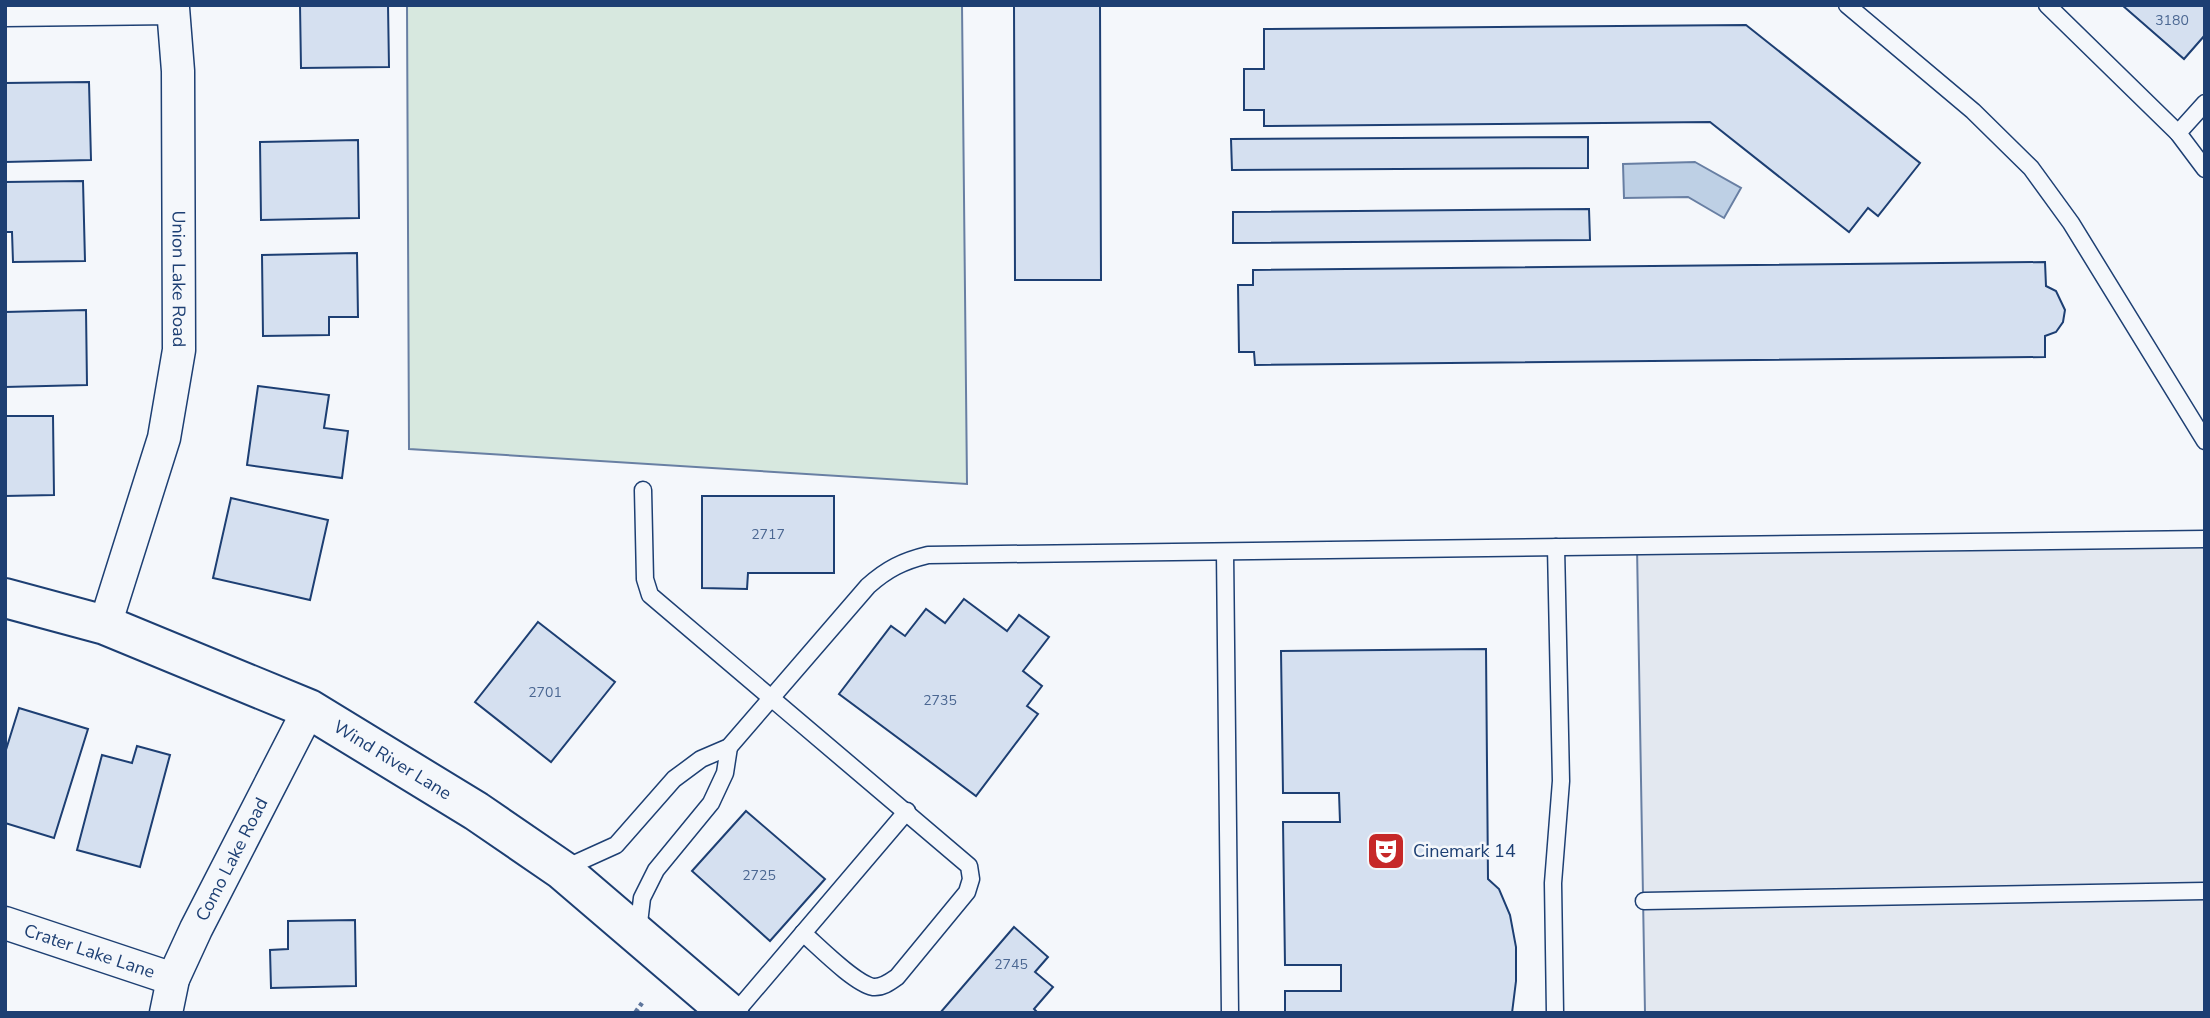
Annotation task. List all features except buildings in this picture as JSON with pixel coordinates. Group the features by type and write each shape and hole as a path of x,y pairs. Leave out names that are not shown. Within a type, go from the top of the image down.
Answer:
{"street":[{"name":"Union Lake Road","path":"5,10 173,8 178,71 179,350 163,438 105,625"},
{"name":"Wind River Lane","path":"5,597 105,625 309,709 476,811 562,870 638,932 729,1013"},
{"name":"Como Lake Road","path":"166,1013 173,979 196,929 309,709"},
{"name":"Crater Lake Lane","path":"5,923 173,979"}],"lane":[{"path":"1847,5 1973,111 2031,168 2071,223 2205,440"},
{"path":"2046,5 2178,133 2205,169"},
{"path":"2178,133 2205,103"},
{"path":"642,490 645,579 650,594 961,856 969,866 971,879 967,892 897,977 886,984 873,987 859,980 803,933"},
{"path":"562,870 616,845 674,779 701,759 729,747 868,586 885,570 906,560 955,553 2205,539"},
{"path":"1555,1013 1554,857 1561,781 1556,547"},
{"path":"1225,552 1230,1013"},
{"path":"638,932 642,898 656,870 711,803 725,773 729,747"},
{"path":"735,1013 906,811"},
{"path":"1644,901 2205,891"}],"path":[{"path":"635,1013 642,1003"}],"shaded area":[{"path":"407,5 962,5 967,484 409,449"},
{"path":"2205,539 2205,1013 1645,1013 1637,547"}],"water":[{"path":"1695,162 1741,188 1724,218 1688,197 1624,198 1623,164"}],"place":[{"name":"Cinemark 14","path":"1386,851"}]}
